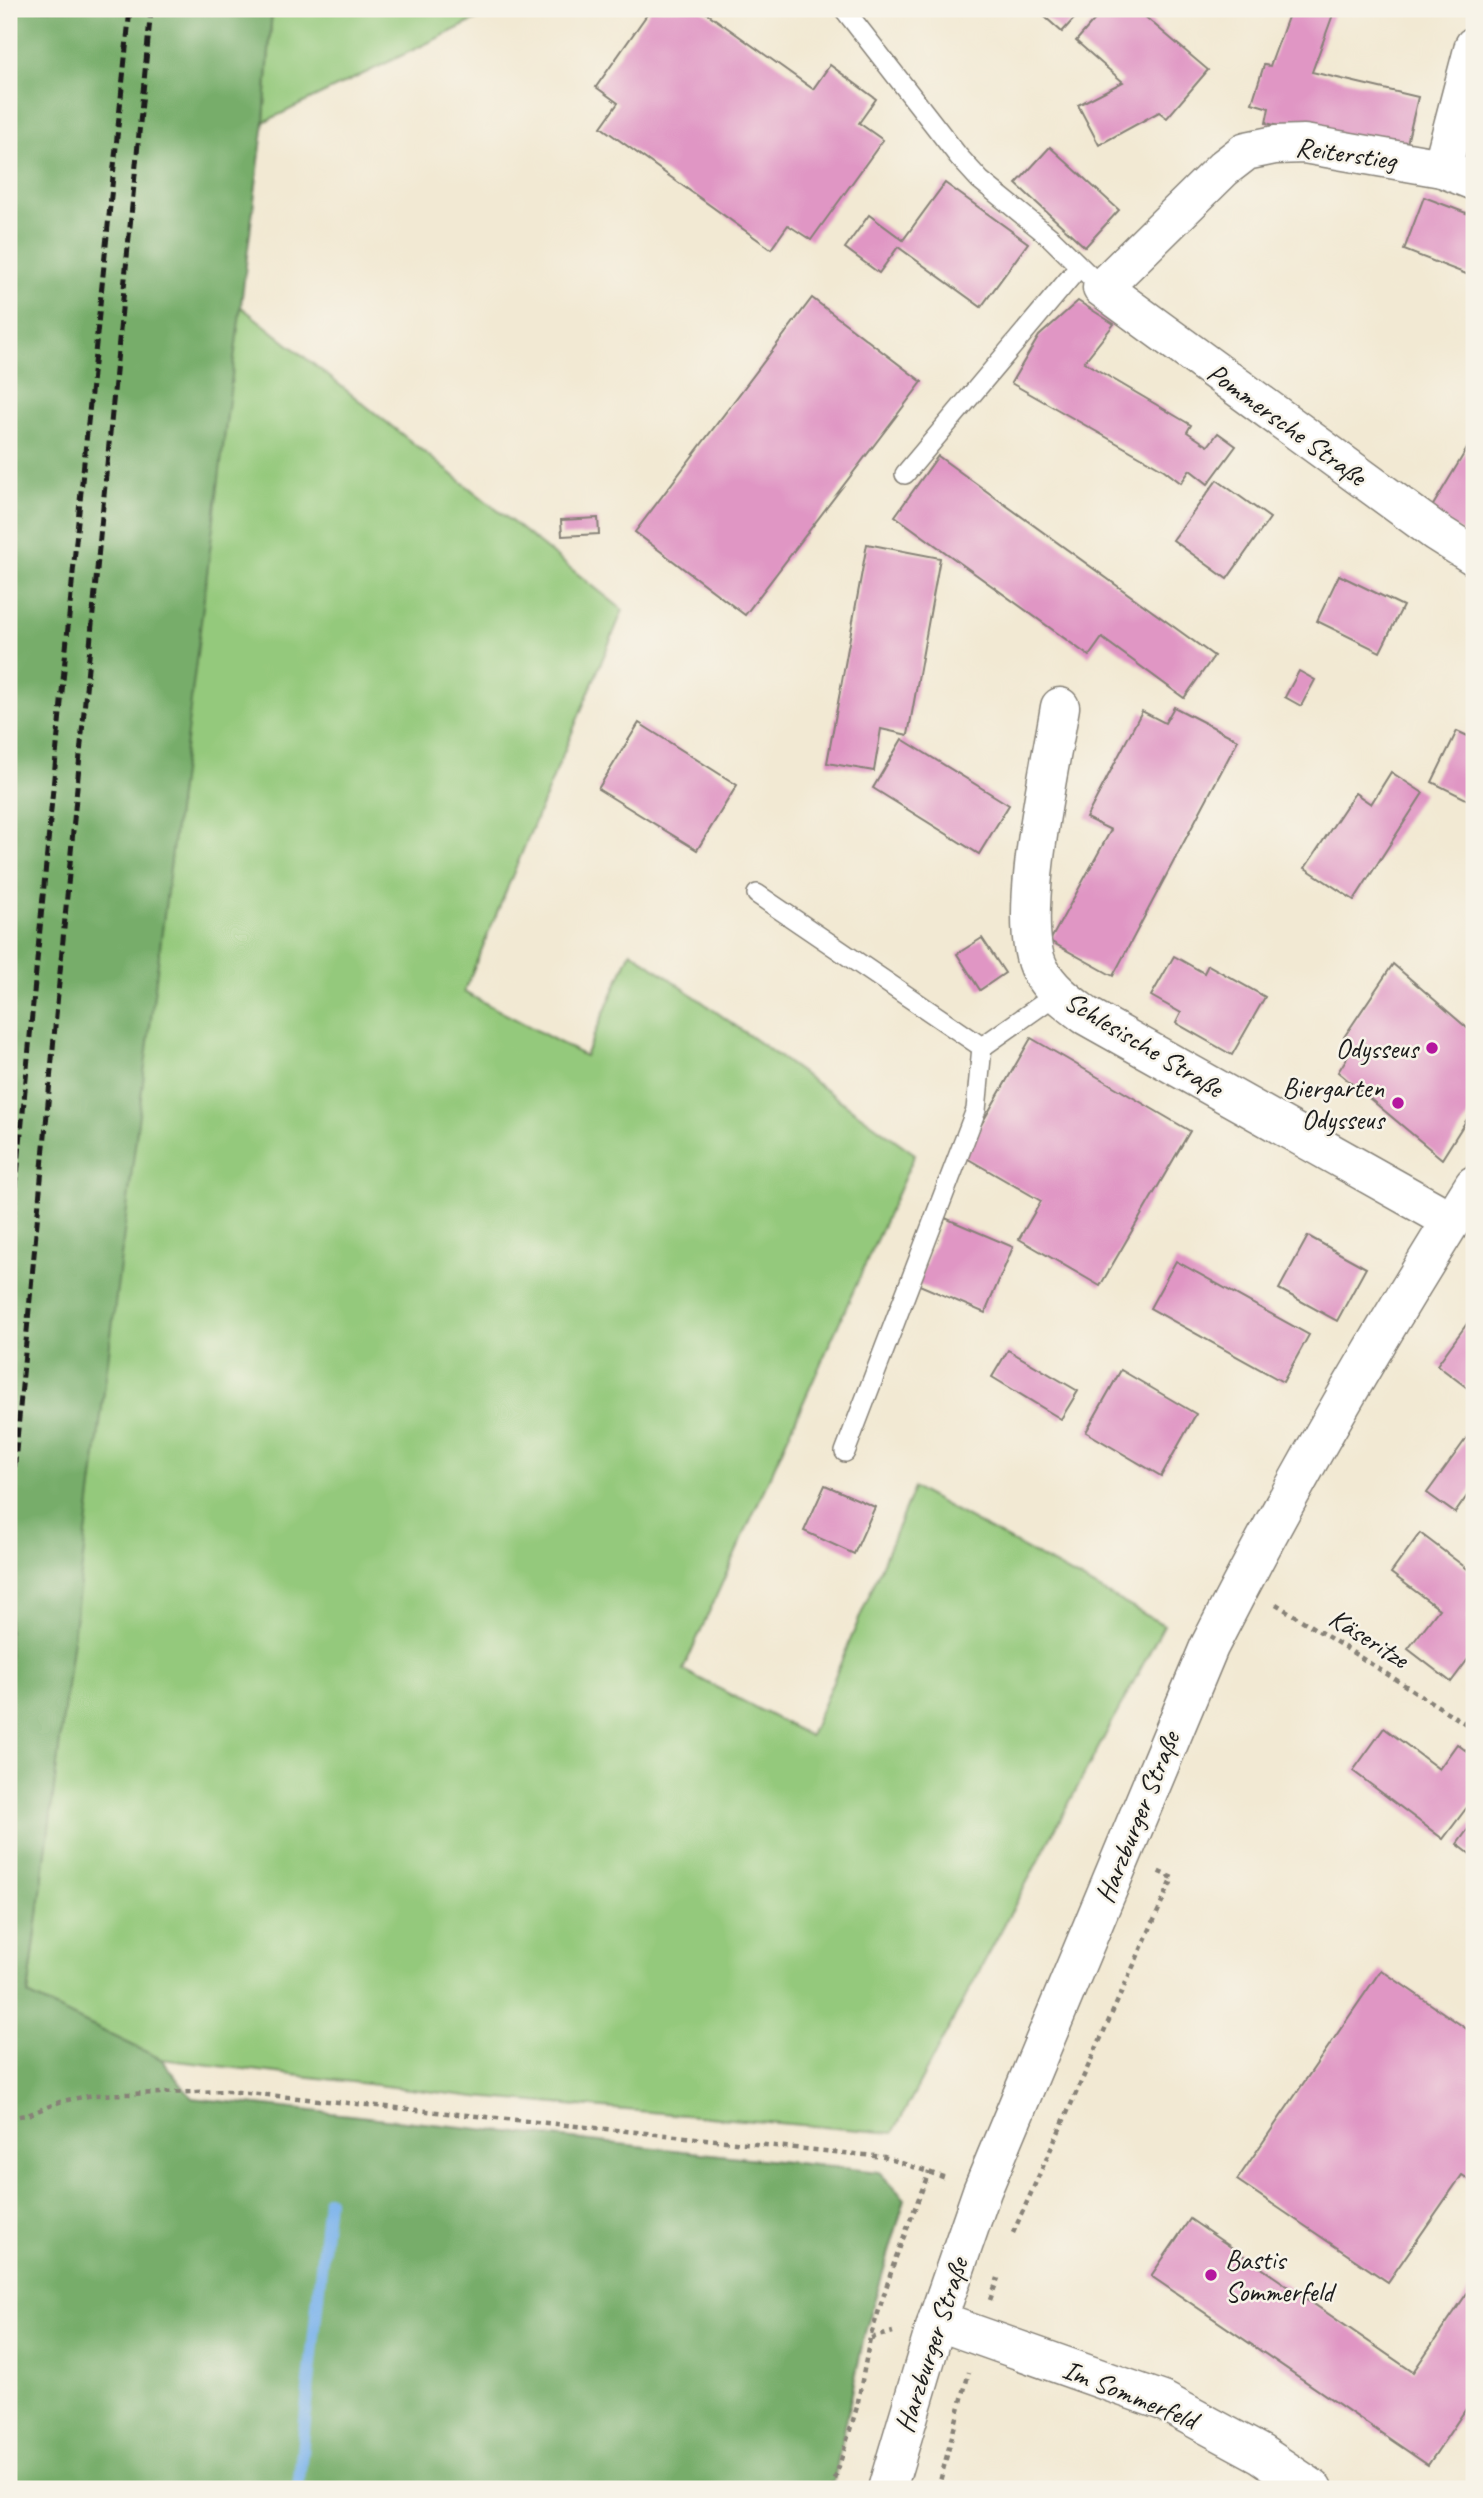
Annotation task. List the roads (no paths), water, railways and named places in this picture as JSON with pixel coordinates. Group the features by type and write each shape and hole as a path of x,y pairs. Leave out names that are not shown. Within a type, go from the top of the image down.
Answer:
{"street":[{"path":"1458,174 1474,46"},
{"name":"Reiterstieg","path":"1091,277 1246,152 1275,145 1304,144 1458,174"},
{"name":"Pommersche Straße","path":"1091,277 1436,532 1474,556"},
{"name":"Schlesische Straße","path":"1060,707 1039,829 1029,921 1039,969 1057,994 1085,1015 1452,1221"},
{"name":"Harzburger Straße","path":"887,2489 937,2321 982,2191 1188,1696 1241,1583 1341,1406 1474,1185"},
{"name":"Im Sommerfeld","path":"937,2321 1163,2401 1261,2454 1313,2489"}],"lane":[{"path":"844,9 959,157 980,180 1051,238 1091,277 905,474"},
{"path":"757,894 982,1047"},
{"path":"845,1452 976,1110 982,1047 1057,994"}],"waterway":[{"path":"298,2489 328,2200"}],"railway":[{"path":"9,1262 76,541 130,9"},
{"path":"9,1527 151,9"}],"place":[{"name":"Odysseus","path":"1432,1048"},
{"name":"Biergarten Odysseus","path":"1398,1103"},
{"name":"Bastis Sommerfeld","path":"1211,2275"}]}
